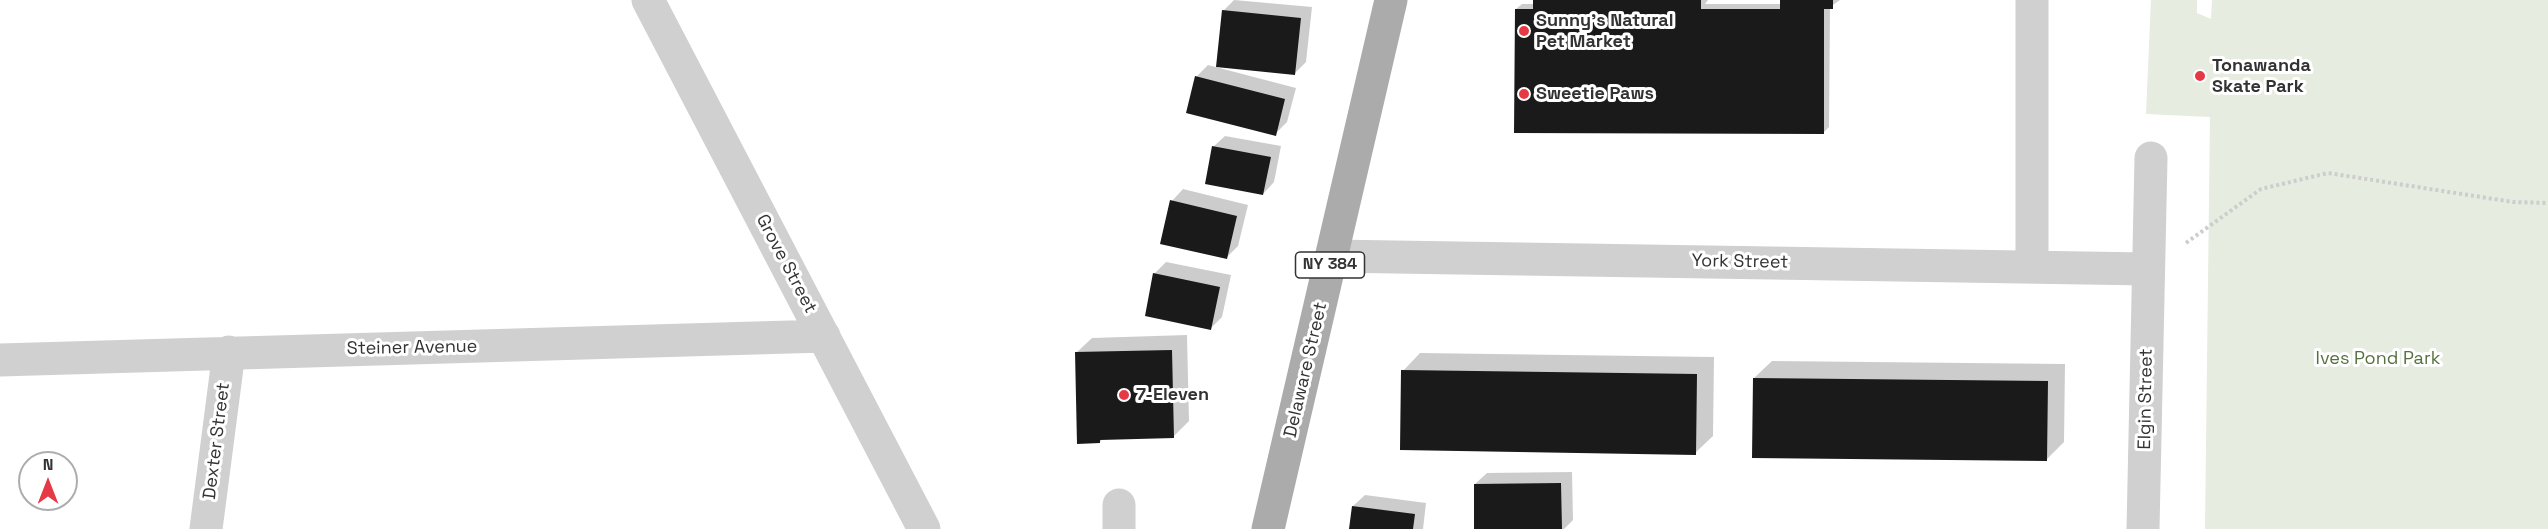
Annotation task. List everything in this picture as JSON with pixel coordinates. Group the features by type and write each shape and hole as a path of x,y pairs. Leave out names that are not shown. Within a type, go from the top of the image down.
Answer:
{"main road":[{"name":"Delaware Street","path":"1269,529 1391,0"}],"street":[{"name":"Grove Street","path":"648,0 924,529"},
{"path":"2032,0 2032,267"},
{"name":"Elgin Street","path":"2143,529 2151,158"},
{"name":"York Street","path":"1332,256 2148,270"},
{"name":"Steiner Avenue","path":"0,360 824,336"},
{"name":"Dexter Street","path":"206,529 229,352"}],"path":[{"path":"2148,270 2261,189 2328,173 2512,202 2548,203"}],"green space":[{"name":"Ives Pond Park","path":"2151,0 2197,0 2197,13 2211,19 2212,0 2548,0 2548,529 2205,529 2210,117 2146,114"}],"building":[{"path":"1533,0 1701,0 1701,9 1780,9 1780,0 1833,0 1833,9 1824,9 1824,134 1514,133 1515,9 1533,9"},
{"path":"1222,10 1301,18 1295,75 1216,67"},
{"path":"1195,76 1285,99 1276,136 1186,113"},
{"path":"1212,146 1271,157 1263,195 1205,184"},
{"path":"1170,200 1237,216 1227,259 1160,244"},
{"path":"1153,273 1220,287 1211,330 1145,316"},
{"name":"7-Eleven","path":"1172,350 1174,438 1100,440 1100,443 1077,444 1075,352"},
{"path":"1401,370 1697,374 1696,455 1400,450"},
{"path":"1753,378 2048,381 2047,461 1752,458"},
{"path":"1561,483 1562,529 1474,529 1474,484"},
{"path":"1352,506 1415,514 1413,529 1349,529"}],"place":[{"name":"Sunny's Natural Pet Market","path":"1524,31"},
{"name":"Tonawanda Skate Park","path":"2200,76"},
{"name":"Sweetie Paws","path":"1524,94"},
{"name":"7-Eleven","path":"1124,395"}]}
